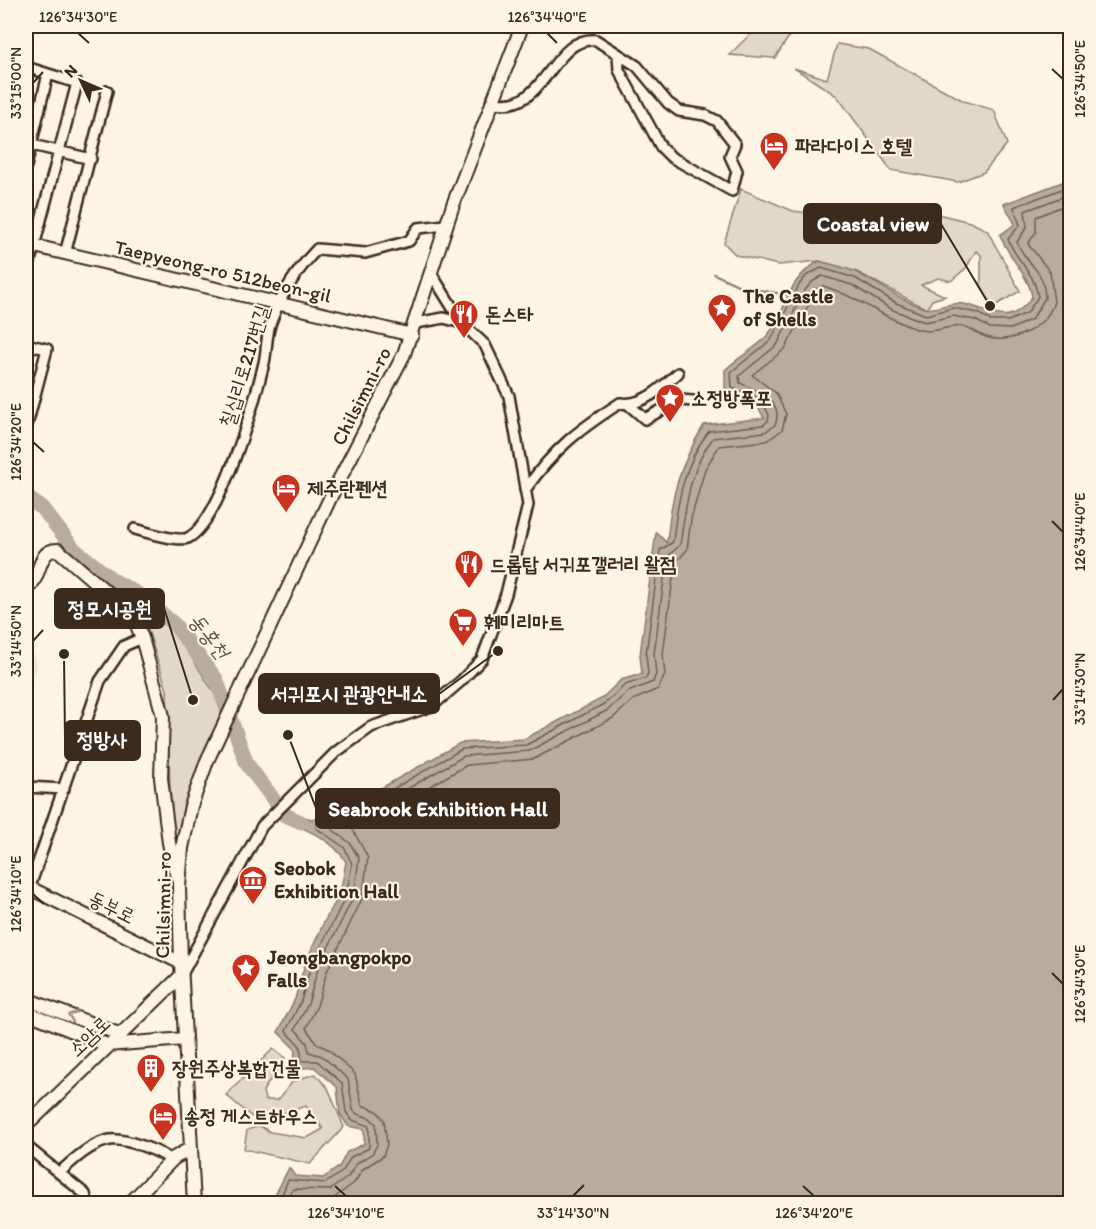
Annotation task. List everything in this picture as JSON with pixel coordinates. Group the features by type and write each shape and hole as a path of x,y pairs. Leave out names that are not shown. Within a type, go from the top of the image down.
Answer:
{"street":[{"name":"Chilsimni-ro","path":"194,1203 181,969 179,886 182,848 191,806 237,696 332,494 383,399 414,329 446,225 491,102 522,26"},
{"path":"491,102 507,106 526,99 580,42 596,40 608,47 647,75 668,103 679,111 705,115 728,131 735,144 730,156 737,171 732,191 671,157 661,147 619,70 616,61 618,55"},
{"path":"26,67 78,83 30,245 26,277"},
{"path":"26,166 28,144 48,74"},
{"path":"65,254 107,91"},
{"path":"28,144 91,159"},
{"name":"칠십리로217번길","path":"135,529 182,539 189,537 211,514 233,464 264,362 271,322 296,270 317,249 365,253 409,241 418,228 446,225"},
{"name":"Taepyeong-ro 512beon-gil","path":"30,245 280,304 414,329"},
{"name":"Chilsimni-ro","path":"181,969 262,826 336,752 371,727 432,706 482,659 506,594 528,505 509,396 485,345 462,323 431,273"},
{"path":"414,329 444,318 462,323"},
{"path":"26,344 47,350 26,429"},
{"path":"629,405 655,393 678,373"},
{"path":"525,490 549,457 575,433 620,403 629,405 645,419 681,400 693,401"},
{"path":"26,589 36,580 44,555 51,550 58,550 133,615 142,638 163,716 161,778 169,843 179,886"},
{"path":"27,891 100,681 124,646 142,638"},
{"path":"26,787 64,789"},
{"name":"동부로","path":"27,891 181,969"},
{"name":"소암로","path":"26,1126 181,969"},
{"path":"26,999 119,1034"},
{"path":"26,1012 107,1045 185,1040"},
{"path":"59,1173 79,1155 110,1140 143,1146 172,1161"},
{"path":"26,1146 85,1194 88,1203"},
{"path":"129,1203 172,1161 191,1148"}],"shaded area":[{"path":"759,26 796,26 775,58 729,55"},
{"path":"837,44 869,49 964,101 994,110 1007,144 984,172 958,182 891,170 837,96 794,68 827,79"},
{"path":"741,189 793,211 824,215 860,211 880,221 909,226 920,241 934,242 938,228 929,212 970,222 987,230 1020,291 993,307 981,285 981,255 976,251 966,268 951,281 938,278 921,285 945,296 932,300 927,309 857,272 819,261 778,265 736,255 724,243"},
{"path":"82,555 170,624 226,711 172,857 167,690 144,618"},
{"path":"26,629 38,666 26,698"},
{"path":"273,1049 285,1058 263,1091 265,1100 278,1100 293,1081 315,1074 328,1088 344,1127 310,1164 244,1149 247,1130 260,1126 270,1132 307,1138 323,1129 306,1106 273,1116 252,1117 226,1095"}],"water":[{"path":"1070,179 1070,1203 271,1203 289,1168 295,1176 323,1178 339,1167 347,1152 364,1144 364,1129 348,1126 340,1114 337,1087 314,1067 294,1069 295,1049 278,1032 295,999 305,964 340,894 346,862 326,841 281,819 284,812 312,819 322,816 364,798 460,743 524,739 601,699 621,680 642,674 640,655 656,532 667,543 671,510 682,468 704,425 764,418 756,403 725,393 725,370 766,337 774,327 798,279 819,261 854,272 924,308 958,303 1000,315 1015,313 1032,297 1027,281 1000,235 1015,224 1004,204"}],"waterway":[{"path":"714,274 742,287 788,295"},
{"name":"동홍천","path":"26,497 42,508 74,549 113,580 141,596 175,625 216,679 247,764 285,815 301,822"}],"place":[{"name":"파라다이스 호텔","path":"774,172"},
{"name":"Coastal view","path":"990,306"},
{"name":"The Castle of Shells","path":"722,334"},
{"name":"돈스타","path":"464,340"},
{"name":"소정방폭포","path":"670,424"},
{"name":"제주란펜션","path":"286,514"},
{"name":"드롭탑 서귀포갤러리 왈점","path":"469,590"},
{"name":"훼미리마트","path":"463,648"},
{"name":"서귀포시 관광안내소","path":"498,651"},
{"name":"정방사","path":"64,654"},
{"name":"정모시공원","path":"193,700"},
{"name":"Seabrook Exhibition Hall","path":"288,735"},
{"name":"Seobok Exhibition Hall","path":"253,906"},
{"name":"Jeongbangpokpo Falls","path":"246,994"},
{"name":"장원주상복합건물","path":"151,1094"},
{"name":"송정 게스트하우스","path":"163,1142"}]}
